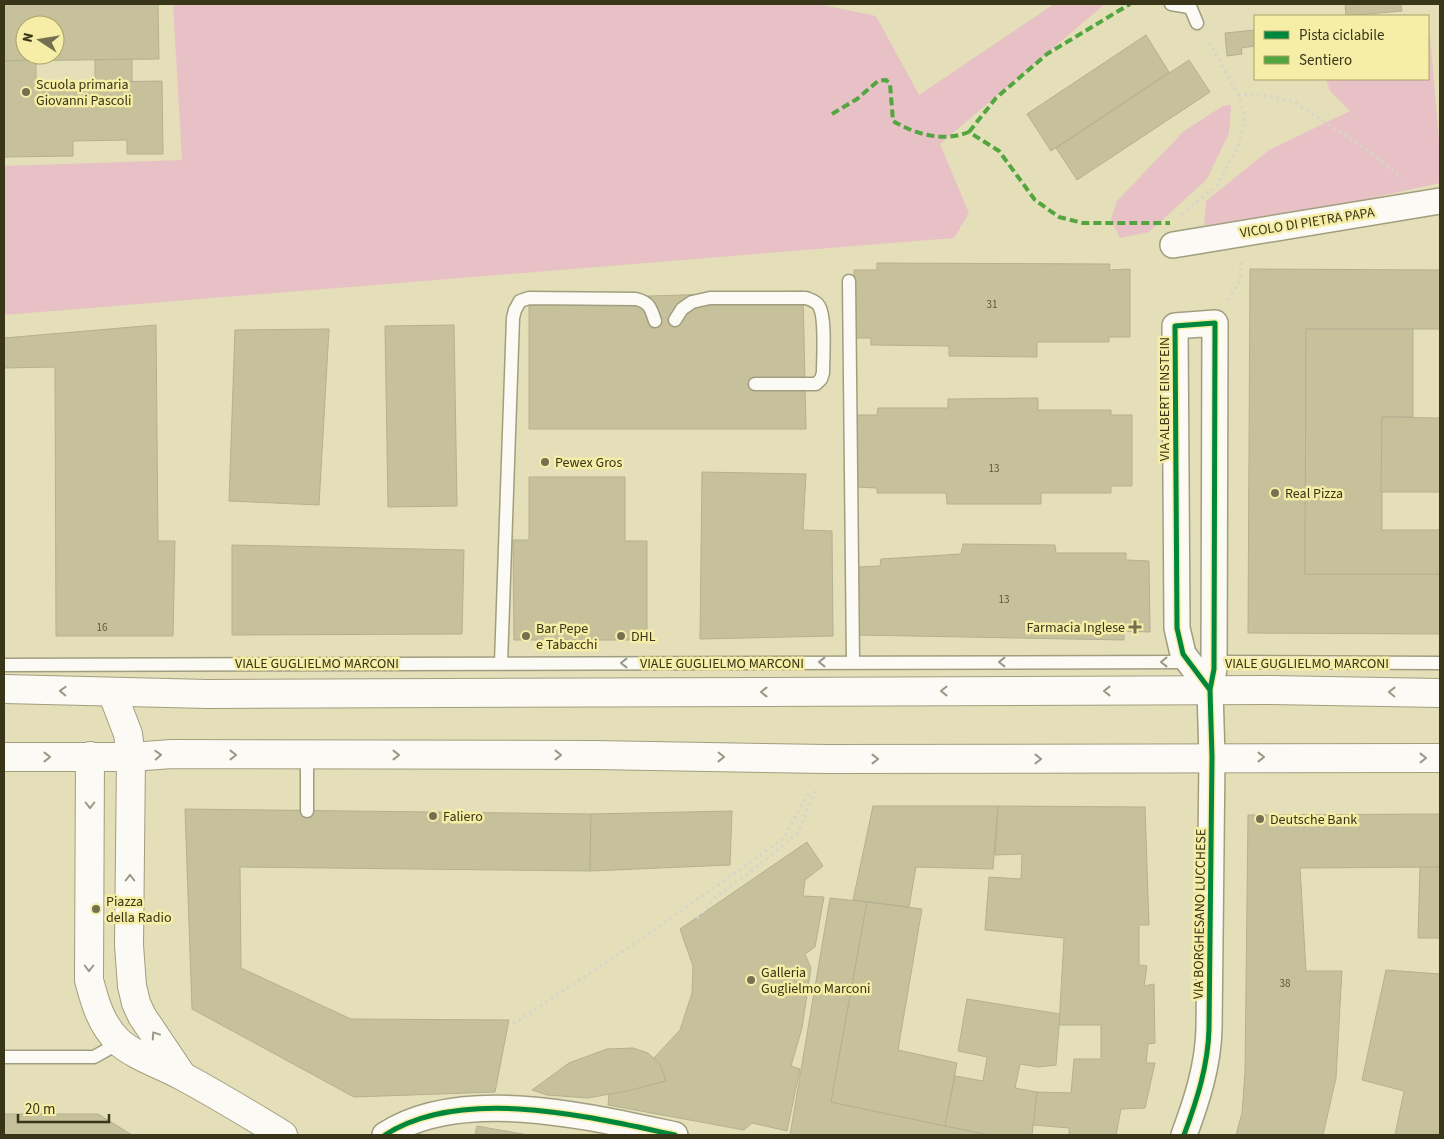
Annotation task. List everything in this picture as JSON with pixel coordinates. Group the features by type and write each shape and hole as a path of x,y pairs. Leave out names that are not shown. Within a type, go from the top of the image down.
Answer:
{"main road":[{"path":"4,688 112,692 128,734 131,757 129,945 132,986 136,1003 142,1016 182,1076"},
{"name":"VIALE GUGLIELMO MARCONI","path":"112,692 218,694 1210,690 1440,692"},
{"path":"4,757 131,757 172,754 594,755 827,759 1440,758"},
{"path":"90,756 89,980 96,1006 102,1019 119,1043 182,1076 267,1131"}],"street":[{"name":"VICOLO DI PIETRA PAPA","path":"1173,244 1432,202"},
{"name":"VIA ALBERT EINSTEIN","path":"1210,690 1183,654 1177,628 1175,326 1215,324"},
{"path":"1210,690 1213,662 1215,324"},
{"name":"VIA BORGHESANO LUCCHESE","path":"1184,1135 1203,1080 1209,1042 1212,757 1210,690"},
{"path":"385,1135 423,1118 454,1112 494,1108 574,1115 675,1135"}],"lane":[{"path":"1171,4 1189,6 1197,23"},
{"path":"849,281 853,662"},
{"path":"501,663 513,318 515,310 520,301 529,298 636,299 644,301 650,306 655,321"},
{"path":"675,320 682,309 692,302 710,298 806,298 815,301 820,306 823,317 822,379 816,384 755,384"},
{"name":"VIALE GUGLIELMO MARCONI","path":"4,665 853,662 1440,663"},
{"path":"307,755 307,811"},
{"path":"4,1058 94,1057 119,1043"}],"path":[{"path":"1173,244 1170,241 1170,223 1217,186 1240,142 1245,116 1238,94 1197,23"},
{"path":"1238,94 1269,96 1294,102 1372,154 1432,202"},
{"path":"1215,324 1240,281 1241,262 1236,262"},
{"path":"513,1024 657,928 784,838 810,790"},
{"path":"696,918 716,897 798,833 815,790"}],"shaded area":[{"path":"173,4 818,4 876,16 919,95 1054,4 1105,4 940,144 969,213 954,238 4,315 4,166 182,160"},
{"path":"1430,36 1440,153 1440,183 1268,221 1204,225 1206,201 1269,150 1350,111 1330,91 1326,80 1429,80"},
{"path":"1231,105 1229,133 1207,179 1149,232 1120,238 1111,219 1117,201 1184,131 1223,106"}],"building":[{"path":"4,4 158,4 159,59 65,60 65,15 15,15 15,61 4,61"},
{"path":"1345,4 1401,4 1402,11 1357,15 1346,15"},
{"path":"1254,30 1254,46 1241,48 1242,54 1227,56 1225,33"},
{"path":"1146,35 1169,72 1051,151 1027,114"},
{"path":"132,59 132,82 95,82 95,60"},
{"path":"1189,60 1210,92 1077,180 1056,148"},
{"path":"4,61 15,61 15,65 36,65 36,83 162,81 163,154 127,154 127,140 73,141 73,156 4,157"},
{"path":"877,263 1110,264 1109,270 1130,269 1130,337 1109,337 1109,342 1037,342 1037,357 949,356 949,346 871,345 871,338 854,338 854,270 877,270"},
{"path":"1250,269 1440,270 1440,329 1306,329 1305,574 1440,574 1440,634 1248,633"},
{"path":"803,291 806,429 529,429 529,300"},
{"path":"156,325 158,541 175,541 173,636 56,636 55,367 4,368 4,338"},
{"path":"454,325 457,506 388,507 385,326"},
{"path":"329,329 319,505 229,501 235,330"},
{"path":"1306,329 1413,329 1413,417 1382,417 1382,530 1440,530 1440,574 1305,574"},
{"path":"1038,398 1038,410 1111,410 1111,415 1132,415 1132,486 1111,486 1111,493 1041,493 1041,504 947,504 946,493 877,493 877,488 856,487 856,415 877,415 878,408 948,408 948,399"},
{"path":"1382,417 1440,418 1440,492 1381,492"},
{"path":"702,472 806,474 803,530 832,531 833,636 700,639"},
{"path":"529,477 625,477 625,541 647,541 647,640 514,640 513,540 529,540"},
{"path":"963,544 1055,545 1056,553 1126,553 1126,560 1149,561 1150,632 1124,631 1124,640 858,635 859,567 880,566 881,559 961,554"},
{"path":"232,545 464,550 462,634 232,635"},
{"path":"873,806 998,806 993,869 916,867 909,907 853,900"},
{"path":"998,806 1145,807 1149,925 1139,925 1139,965 1147,966 1144,986 1154,984 1155,1043 1148,1044 1146,1063 1155,1063 1145,1108 1121,1109 1116,1135 1069,1135 1069,1128 1033,1125 1037,1092 1071,1093 1074,1059 1101,1059 1101,1025 1059,1025 1064,938 985,930 989,877 1021,879 1022,854 995,855"},
{"path":"185,809 591,814 590,871 240,867 241,968 351,1019 509,1020 495,1092 354,1097 192,1009"},
{"path":"732,811 730,865 590,871 591,814"},
{"path":"1440,814 1440,867 1300,868 1306,971 1342,971 1336,1078 1323,1135 1236,1135 1242,1113 1245,1072 1248,815"},
{"name":"Galleria Guglielmo Marconi","path":"807,842 823,866 805,880 803,896 824,897 815,947 805,954 811,968 802,1028 791,1066 800,1069 787,1131 752,1123 744,1130 608,1105 609,1094 666,1081 660,1064 654,1058 680,1030 692,993 693,966 680,929"},
{"path":"1420,867 1440,867 1440,938 1418,938"},
{"path":"830,898 867,902 831,1102 990,1135 790,1135"},
{"path":"867,902 922,909 898,1050 957,1063 945,1126 831,1102"},
{"path":"1386,970 1440,974 1440,1135 1395,1135 1404,1091 1362,1080"},
{"path":"967,999 1060,1014 1056,1065 1038,1067 1020,1064 1015,1088 1037,1092 1032,1135 990,1135 945,1126 955,1076 983,1081 987,1057 958,1051"},
{"path":"633,1048 648,1053 660,1064 666,1081 588,1098 547,1095 532,1090 569,1063 607,1049"},
{"path":"4,1114 98,1114 132,1135 4,1135"},
{"path":"477,1126 528,1135 475,1135"}],"marked path":[{"path":"969,132 996,98 1047,54 1130,4"},
{"path":"832,114 857,99 878,81 886,80 890,84 893,121 911,130 930,136 950,136 969,132 999,151 1035,200 1059,217 1083,223 1170,223"}],"cycle path":[{"path":"1184,1135 1201,1083 1209,1029 1212,757 1210,690 1214,669 1215,323 1175,326 1177,628 1183,654 1210,690"},
{"path":"385,1135 416,1120 451,1111 488,1108 567,1114 675,1135"}],"place":[{"name":"Scuola primaria Giovanni Pascoli","path":"26,92"},
{"name":"Pewex Gros","path":"545,462"},
{"name":"Real Pizza","path":"1275,493"},
{"name":"Farmacia Inglese","path":"1135,627"},
{"name":"Bar Pepe e Tabacchi","path":"526,636"},
{"name":"DHL","path":"621,636"},
{"name":"Faliero","path":"433,816"},
{"name":"Deutsche Bank","path":"1260,819"},
{"name":"Piazza della Radio","path":"96,909"},
{"name":"Galleria Guglielmo Marconi","path":"751,980"}]}
